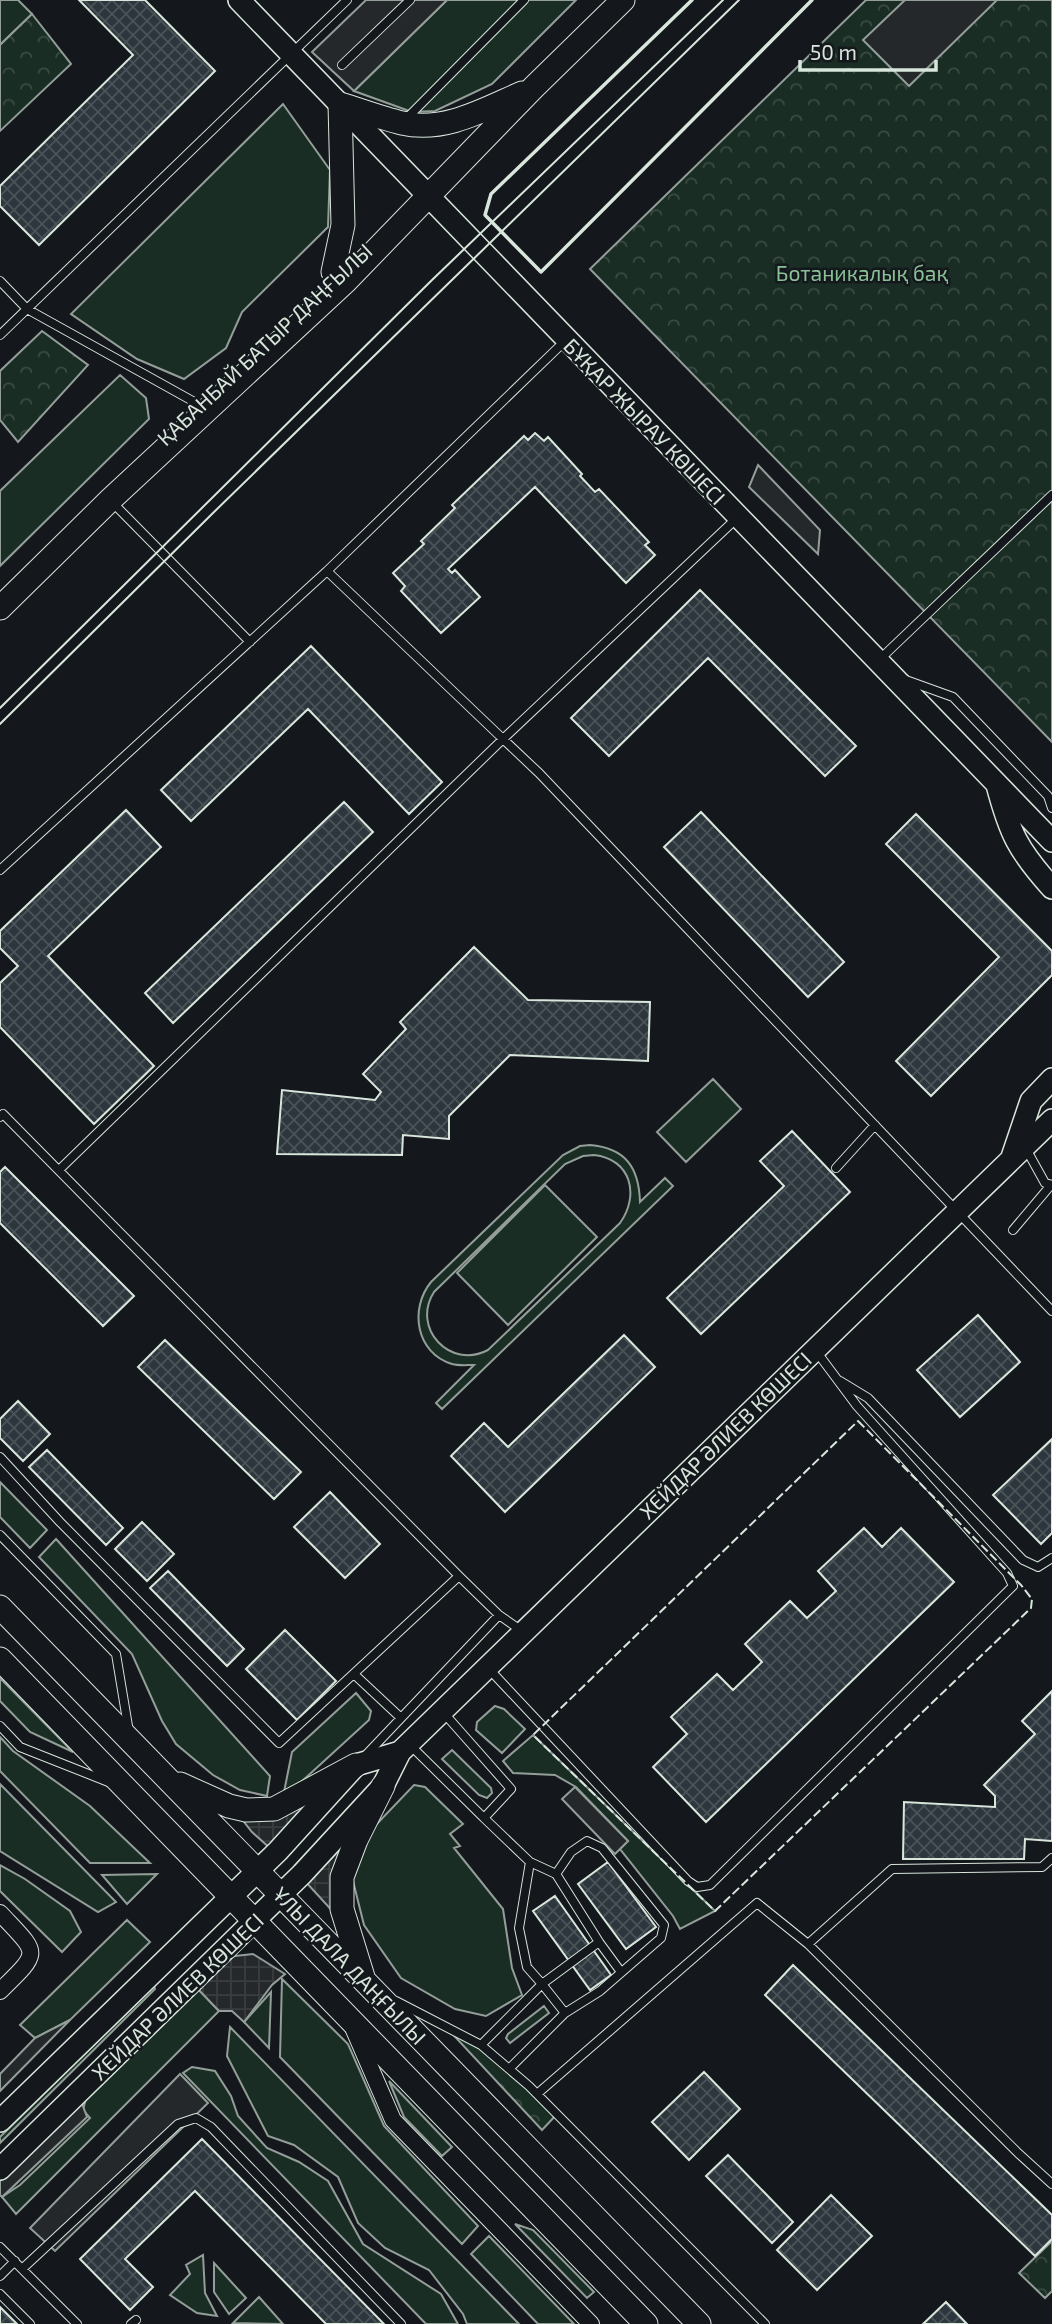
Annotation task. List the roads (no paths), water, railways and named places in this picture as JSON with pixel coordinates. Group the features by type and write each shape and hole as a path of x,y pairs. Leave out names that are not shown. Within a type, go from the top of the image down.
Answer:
{"main road":[{"name":"ҚАБАНБАЙ БАТЫР ДАҢҒЫЛЫ","path":"0,608 110,500 346,281 534,87 623,0"},
{"path":"333,272 343,225 340,104 405,124 432,125 467,117 534,87"},
{"name":"ҚАБАНБАЙ БАТЫР ДАҢҒЫЛЫ","path":"110,500 158,443 333,272 428,197"},
{"name":"ҰЛЫ ДАЛА ДАҢҒЫЛЫ","path":"0,1607 699,2324"},
{"name":"ҰЛЫ ДАЛА ДАҢҒЫЛЫ","path":"0,1659 646,2324"},
{"path":"155,1768 208,1798 246,1810 274,1809 356,1765"},
{"path":"368,1984 342,1909 342,1877 356,1840 383,1786"}],"street":[{"name":"БҰҚАР ЖЫРАУ КӨШЕСІ","path":"239,0 1052,841"},
{"path":"997,783 1007,825 1017,845 1052,888"},
{"path":"1018,1155 1031,1101 1052,1079"},
{"name":"ХЕЙДАР ӘЛИЕВ КӨШЕСІ","path":"0,2169 281,1895 383,1786 404,1748 1052,1120"},
{"name":"ХЕЙДАР ӘЛИЕВ КӨШЕСІ","path":"0,2121 278,1851 356,1765 404,1748"},
{"path":"0,1913 29,1944 32,1954 28,1964 0,1991"},
{"path":"349,2018 393,2120 591,2324"}],"lane":[{"path":"0,335 347,0"},
{"path":"342,65 410,0"},
{"path":"405,120 524,0"},
{"path":"0,281 27,309 198,404"},
{"path":"0,870 327,571 566,340"},
{"path":"1052,495 884,667 953,696 1048,796 1052,808"},
{"path":"110,500 250,642"},
{"path":"59,1170 503,739 738,517"},
{"path":"327,571 539,773 1052,1311"},
{"path":"1,1114 459,1576 499,1615 522,1631"},
{"path":"836,1168 875,1125"},
{"path":"1013,1230 1051,1185 1045,1183 1018,1155"},
{"path":"488,1668 688,1881 697,1887 710,1885 1013,1586 1007,1573 835,1378 814,1349"},
{"path":"835,1378 868,1398 1023,1560 1038,1567 1052,1558"},
{"path":"0,1457 60,1522 279,1743 459,1576"},
{"path":"0,1535 116,1654 131,1741"},
{"path":"356,1765 499,1615"},
{"path":"355,1675 401,1718"},
{"path":"443,1712 511,1789 484,1818"},
{"path":"0,1726 20,1747 127,1790"},
{"path":"404,1748 530,1862 556,1874 621,1972"},
{"path":"509,2069 565,2013 600,1991 661,1938 664,1926 601,1848 587,1841 571,1852 556,1874"},
{"path":"808,1944 892,1869 1042,1867 1052,1858"},
{"path":"530,1862 519,1928 527,1967 565,2013"},
{"path":"537,2094 757,1903 808,1944 1052,2184"},
{"path":"481,2045 542,1984 599,1942"},
{"path":"368,1984 481,2045 537,2094 765,2324"},
{"path":"22,2269 178,2124 196,2118 211,2127 401,2324"},
{"path":"0,2247 77,2324"},
{"path":"0,2276 15,2261"},
{"path":"0,2294 30,2324"}],"tram line":[{"path":"0,708 432,280 723,0"},
{"path":"0,724 739,0"}],"park label":[{"name":"Ботаникалық бақ","path":"862,272"}]}
